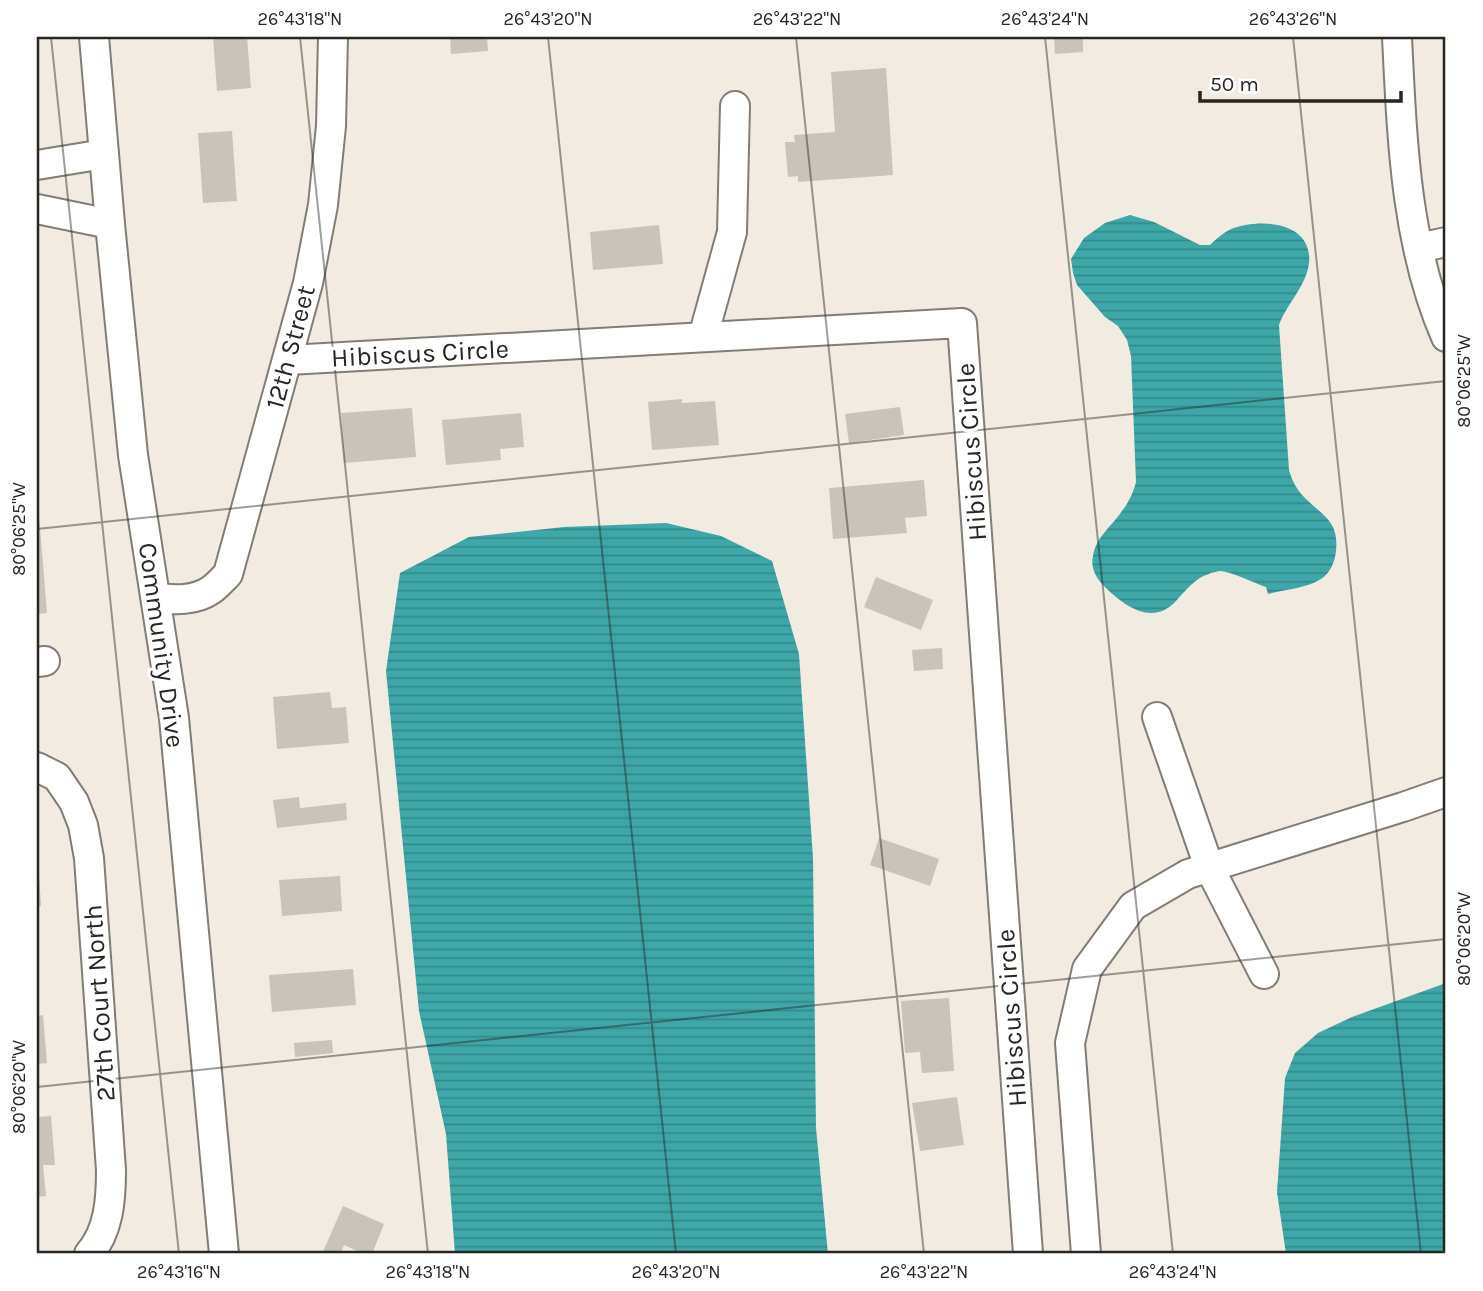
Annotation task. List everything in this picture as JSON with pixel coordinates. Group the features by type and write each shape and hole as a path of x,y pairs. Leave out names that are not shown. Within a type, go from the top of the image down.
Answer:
{"street":[{"name":"Community Drive","path":"94,37 133,456 174,718 224,1254"},
{"name":"12th Street","path":"156,598 194,598 212,590 228,574 308,283 323,205 331,126 333,37"},
{"path":"1397,37 1402,133 1413,222 1433,245 1434,309 1446,337"},
{"path":"703,337 732,232 736,106"},
{"path":"37,165 104,154"},
{"path":"37,209 110,224"},
{"name":"Hibiscus Circle","path":"288,360 962,323 1028,1254"},
{"path":"1157,717 1209,867 1264,974"},
{"name":"27th Court North","path":"37,767 57,777 74,802 83,825 89,858 111,1170 111,1197 106,1222 96,1246 89,1254"},
{"path":"1086,1254 1070,1043 1087,969 1133,906 1188,874 1446,792"}],"water":[{"path":"1130,215 1154,222 1200,245 1210,245 1231,229 1256,224 1282,226 1303,238 1308,249 1307,272 1279,325 1289,470 1300,492 1329,520 1335,533 1332,567 1324,577 1315,582 1268,594 1266,587 1219,571 1195,581 1167,608 1149,613 1123,602 1103,586 1095,574 1092,561 1097,543 1127,504 1136,482 1131,356 1127,340 1118,326 1105,317 1077,285 1071,259 1084,238 1105,223"},
{"path":"666,523 721,536 772,561 799,654 813,858 816,1128 828,1254 455,1254 446,1134 419,1011 386,671 400,573 469,537 564,527"},
{"path":"1446,983 1446,1254 1286,1254 1277,1192 1285,1078 1295,1053 1318,1033 1352,1017"}],"building":[{"path":"213,37 247,37 251,88 217,91"},
{"path":"450,37 487,37 488,51 451,54"},
{"path":"1054,37 1083,37 1083,52 1055,54"},
{"path":"886,68 893,175 798,182 798,176 788,177 785,142 795,142 794,135 835,132 831,72"},
{"path":"232,131 237,201 203,203 198,133"},
{"path":"659,225 663,264 593,270 590,232"},
{"path":"682,399 682,403 715,401 719,445 652,450 648,402"},
{"path":"900,407 904,435 849,443 845,414"},
{"path":"412,408 416,457 344,463 341,413"},
{"path":"521,413 524,447 500,449 501,460 446,465 442,420"},
{"path":"924,480 927,516 905,518 907,533 833,539 829,488"},
{"path":"37,515 47,613 37,614"},
{"path":"876,577 933,600 921,630 864,607"},
{"path":"942,648 943,669 914,671 912,650"},
{"path":"330,692 332,708 346,707 349,743 277,749 273,697"},
{"path":"299,797 300,808 346,803 347,820 277,828 273,800"},
{"path":"879,838 939,859 930,886 870,865"},
{"path":"37,874 41,906 37,907"},
{"path":"340,876 342,911 282,916 279,880"},
{"path":"353,969 356,1005 272,1012 269,975"},
{"path":"949,998 954,1071 922,1073 920,1052 905,1053 901,1001"},
{"path":"43,1015 47,1063 37,1064 37,1016"},
{"path":"332,1040 333,1053 295,1057 294,1043"},
{"path":"957,1097 964,1145 920,1151 912,1103"},
{"path":"37,1110 39,1117 51,1116 55,1165 43,1165 46,1196 37,1197"},
{"path":"343,1206 384,1224 372,1254 364,1254 344,1245 340,1254 322,1254"}]}
